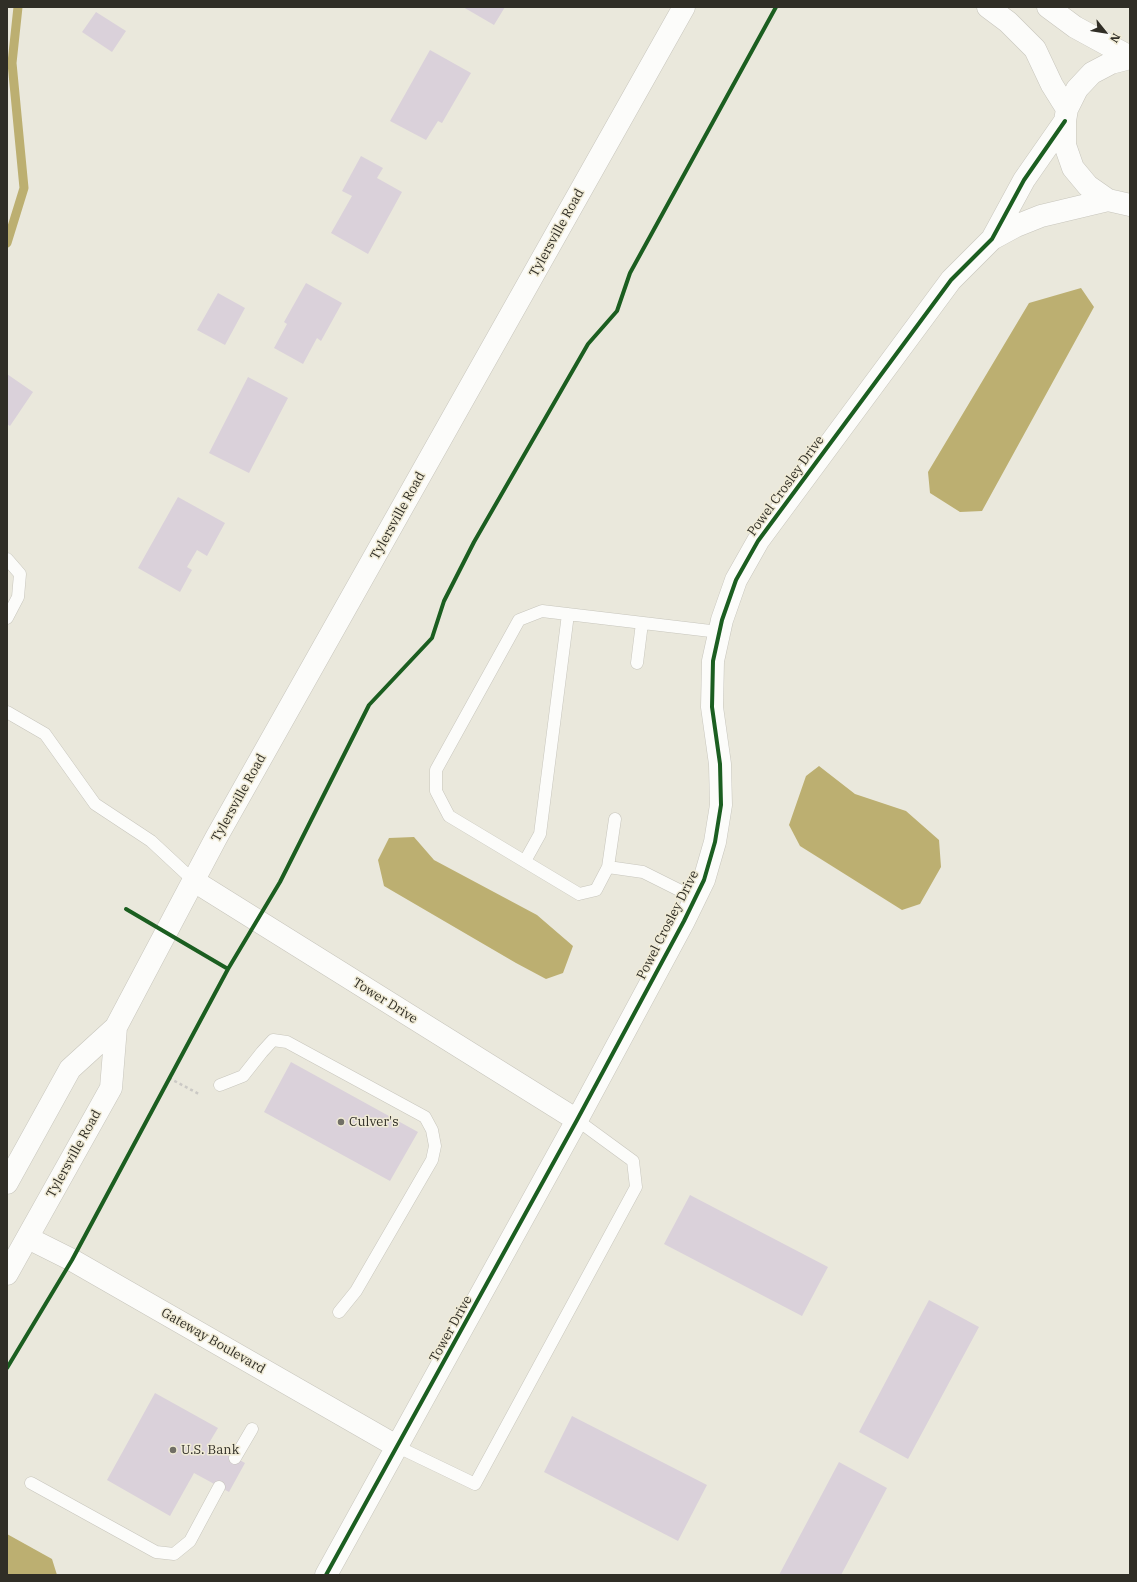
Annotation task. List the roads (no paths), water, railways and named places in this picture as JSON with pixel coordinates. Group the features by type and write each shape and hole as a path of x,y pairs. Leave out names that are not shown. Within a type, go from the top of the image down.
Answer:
{"street":[{"name":"Tylersville Road","path":"7,1183 70,1069 116,1027 232,811 684,7"},
{"path":"988,7 1008,22 1035,49 1066,115 1065,145 1073,168 1088,186 1108,200 1130,205"},
{"path":"1048,7 1075,27 1130,58"},
{"name":"Powel Crosley Drive","path":"592,1093 704,880 715,842 721,805 720,764 712,707 713,661 719,632 736,580 758,541 951,280 992,239 1024,180 1066,115 1077,89 1092,73 1111,63 1130,58"},
{"name":"Powel Crosley Drive","path":"992,239 1016,226 1041,216 1108,200"},
{"name":"Tower Drive","path":"194,881 577,1120"},
{"name":"Tylersville Road","path":"7,1274 111,1088 116,1027"},
{"name":"Tower Drive","path":"326,1575 592,1093"},
{"name":"Gateway Boulevard","path":"28,1238 72,1260 398,1447"}],"lane":[{"path":"7,559 20,574 18,597 7,618"},
{"path":"615,819 608,867 596,890 579,894 449,816 436,791 436,770 519,620 542,611 719,632"},
{"path":"525,861 540,834 568,614"},
{"path":"637,663 642,623"},
{"path":"7,712 45,734 95,804 151,841 194,881"},
{"path":"608,867 643,872 695,898"},
{"path":"220,1085 243,1076 273,1040 287,1042 425,1117 432,1130 435,1146 432,1160 356,1291 339,1312"},
{"path":"398,1447 475,1484 636,1187 633,1161 577,1120"},
{"path":"235,1458 252,1429"},
{"path":"31,1483 156,1552 174,1554 190,1541 220,1487"}],"waterway":[{"path":"7,243 24,188 12,63 18,7"}],"place":[{"name":"Culver's","path":"341,1122"},
{"name":"U.S. Bank","path":"173,1450"}]}
